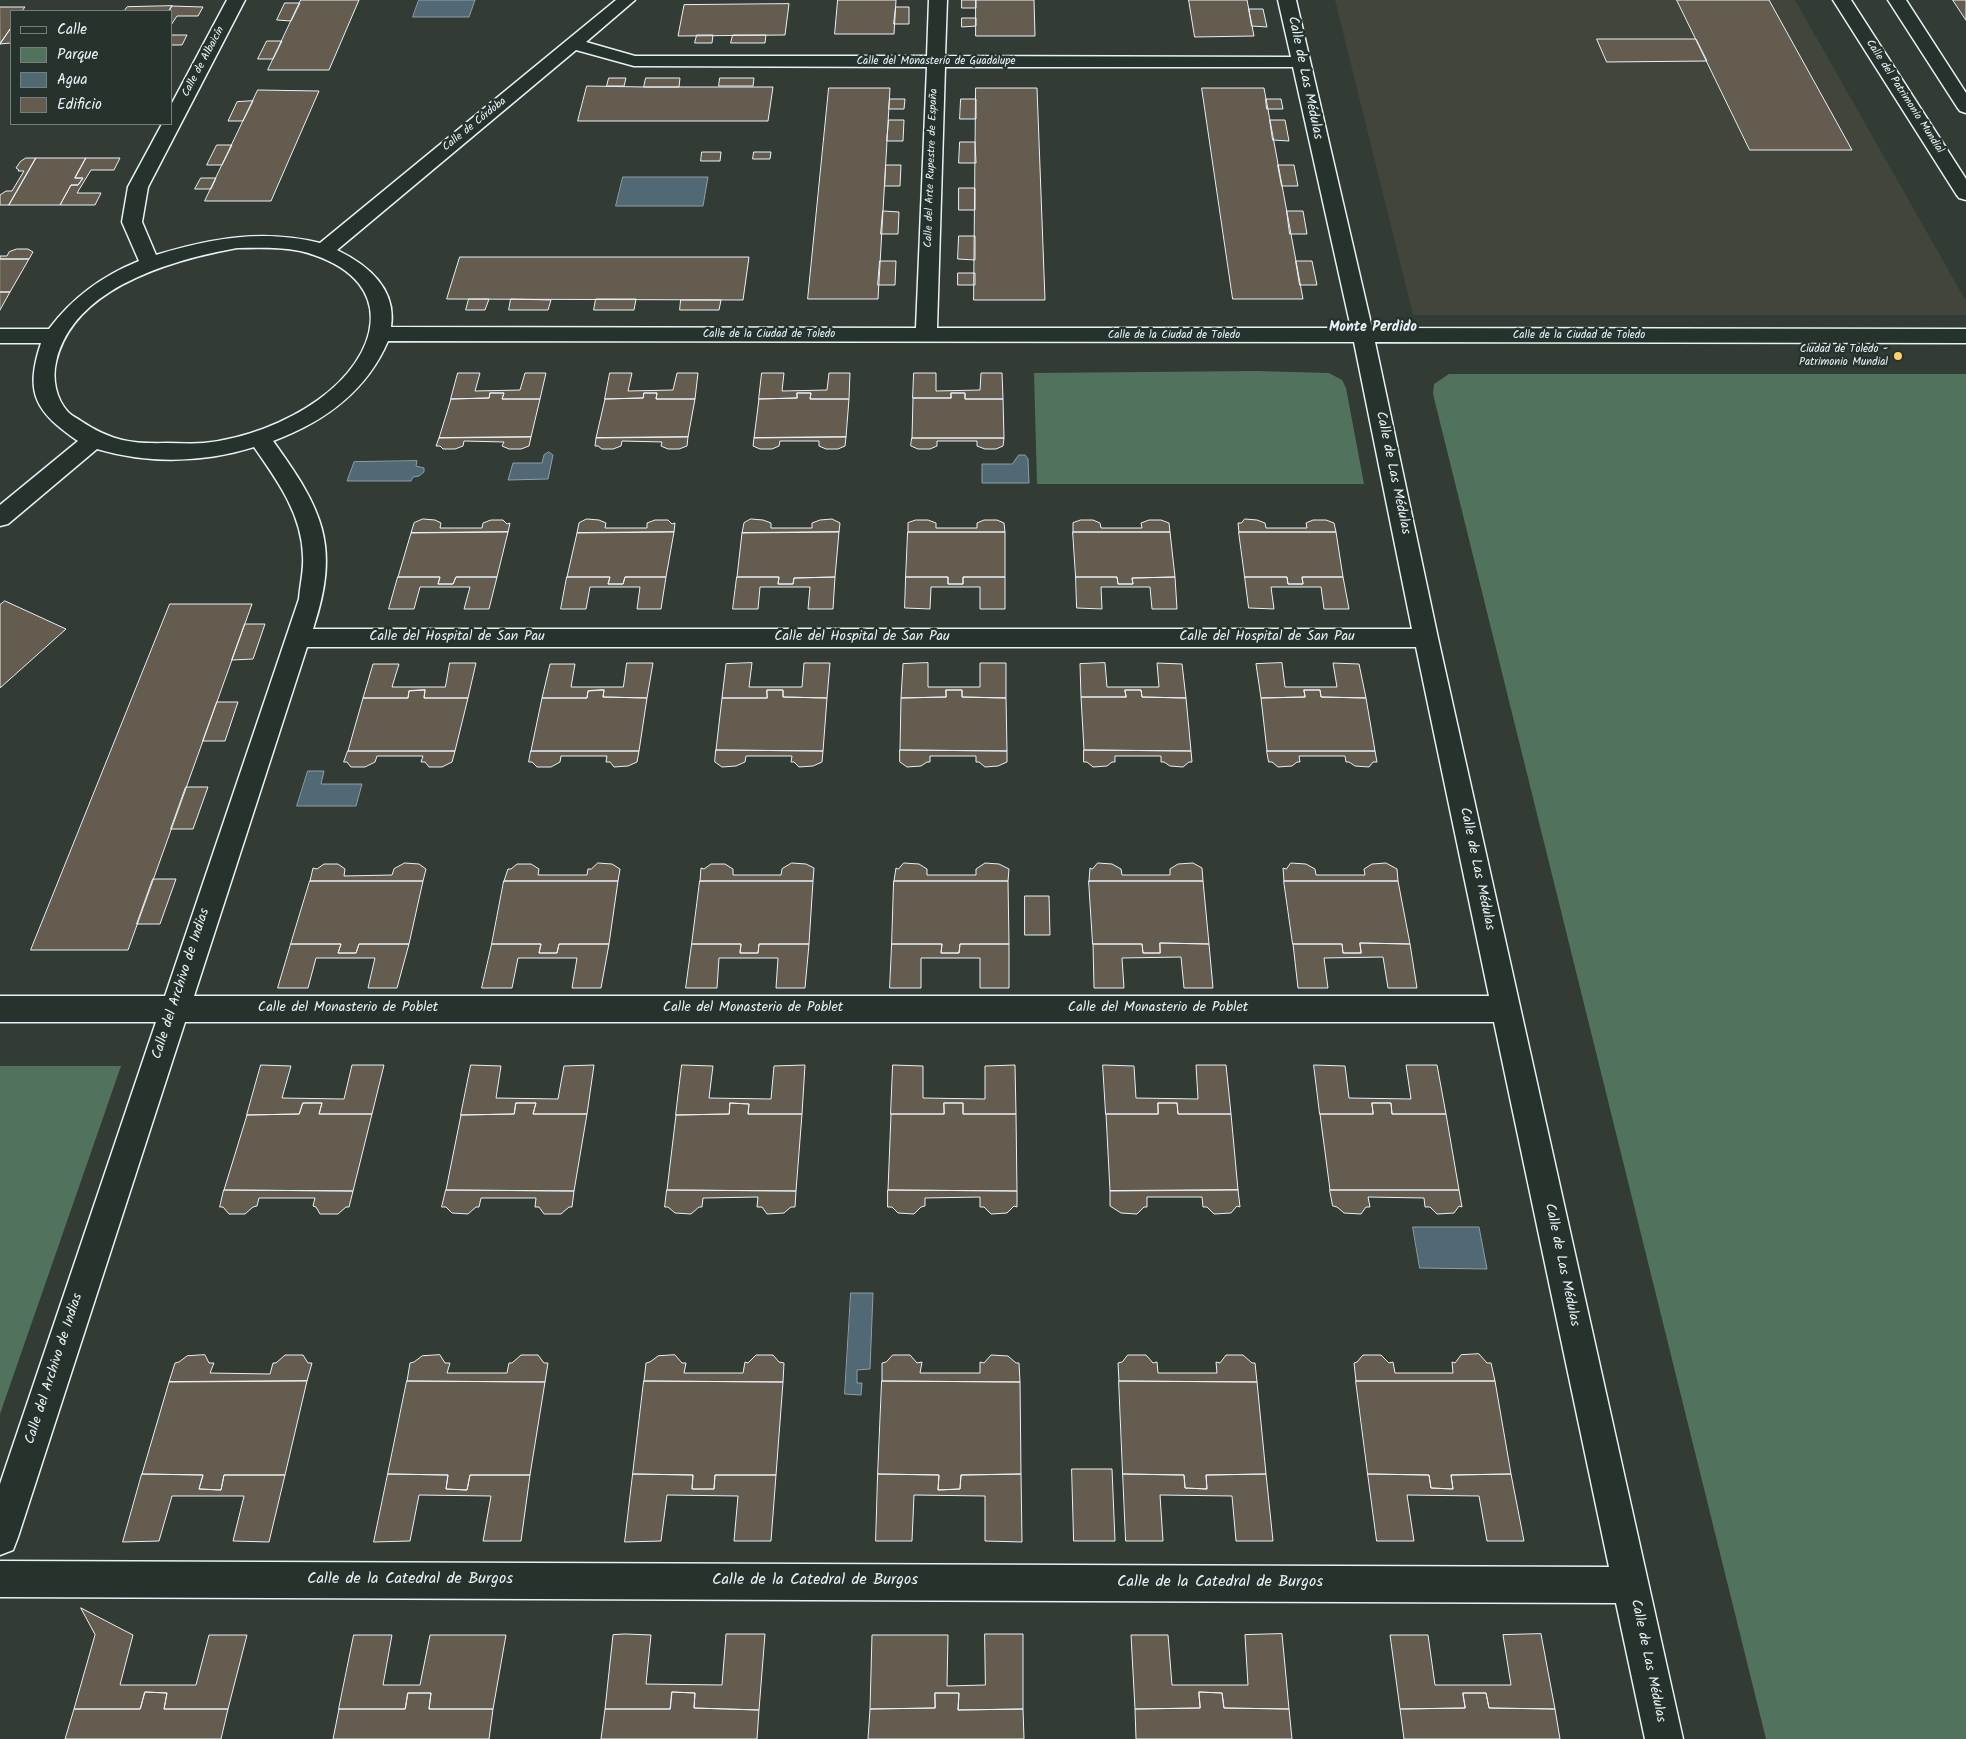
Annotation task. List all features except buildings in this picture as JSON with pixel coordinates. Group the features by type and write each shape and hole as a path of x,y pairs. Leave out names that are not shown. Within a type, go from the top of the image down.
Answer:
{"street":[{"name":"Calle de Albaicín","path":"172,122 236,0"},
{"name":"Calle de Córdoba","path":"322,251 626,0"},
{"name":"Calle del Arte Rupestre de España","path":"926,335 938,0"},
{"name":"Calle de Las Médulas","path":"1287,0 1363,336 1426,638 1664,1739"},
{"name":"Calle del Patrimonio Mundial","path":"1842,0 1966,194"},
{"path":"1896,0 1966,107"},
{"name":"Calle del Monasterio de Guadalupe","path":"573,44 634,61 1300,62"},
{"name":"Calle de Albaicín","path":"150,263 132,222 138,187 170,125"},
{"path":"237,242 281,242 322,251 352,265 369,280 383,309 382,334 369,363 337,397 302,419 259,438 209,450 146,452 94,440 60,417 46,396 43,369 54,336 76,309 104,288 150,263 196,248 237,242"},
{"name":"Calle de la Ciudad de Toledo","path":"382,334 1966,336"},
{"path":"0,336 54,336"},
{"name":"Calle del Archivo de Indias","path":"0,1537 311,599 315,556 307,514 283,471 259,438"},
{"path":"0,518 94,440"},
{"name":"Calle del Hospital de San Pau","path":"297,638 1426,638"},
{"name":"Calle del Monasterio de Poblet","path":"0,1009 1506,1009"},
{"name":"Calle de la Catedral de Burgos","path":"0,1579 1630,1585"}],"shaded area":[{"path":"1335,0 1795,0 1966,301 1966,315 1413,315"}],"green space":[{"path":"1256,371 1329,373 1342,380 1346,388 1364,484 1037,484 1034,373"},
{"path":"1449,374 1966,374 1966,1739 1766,1739 1433,394 1434,384"},
{"path":"0,1066 121,1066 0,1414"}],"water":[{"path":"419,0 475,0 469,17 413,17"},
{"path":"623,177 708,177 703,206 616,206"},
{"path":"549,452 553,455 548,479 508,480 513,463 542,463 544,455"},
{"path":"1019,455 1025,455 1028,459 1029,483 982,483 982,464 1012,464"},
{"path":"417,461 416,466 424,468 424,472 419,476 413,477 411,481 347,481 354,462"},
{"path":"308,771 324,771 321,784 362,784 356,806 297,806"},
{"path":"1413,1227 1479,1227 1487,1269 1420,1268"},
{"path":"851,1293 873,1293 870,1369 857,1370 857,1383 862,1383 861,1395 845,1394"}],"place":[{"name":"Ciudad de Toledo - Patrimonio Mundial","path":"1898,356"}],"district":[{"name":"Monte Perdido","path":"1373,329"}]}
